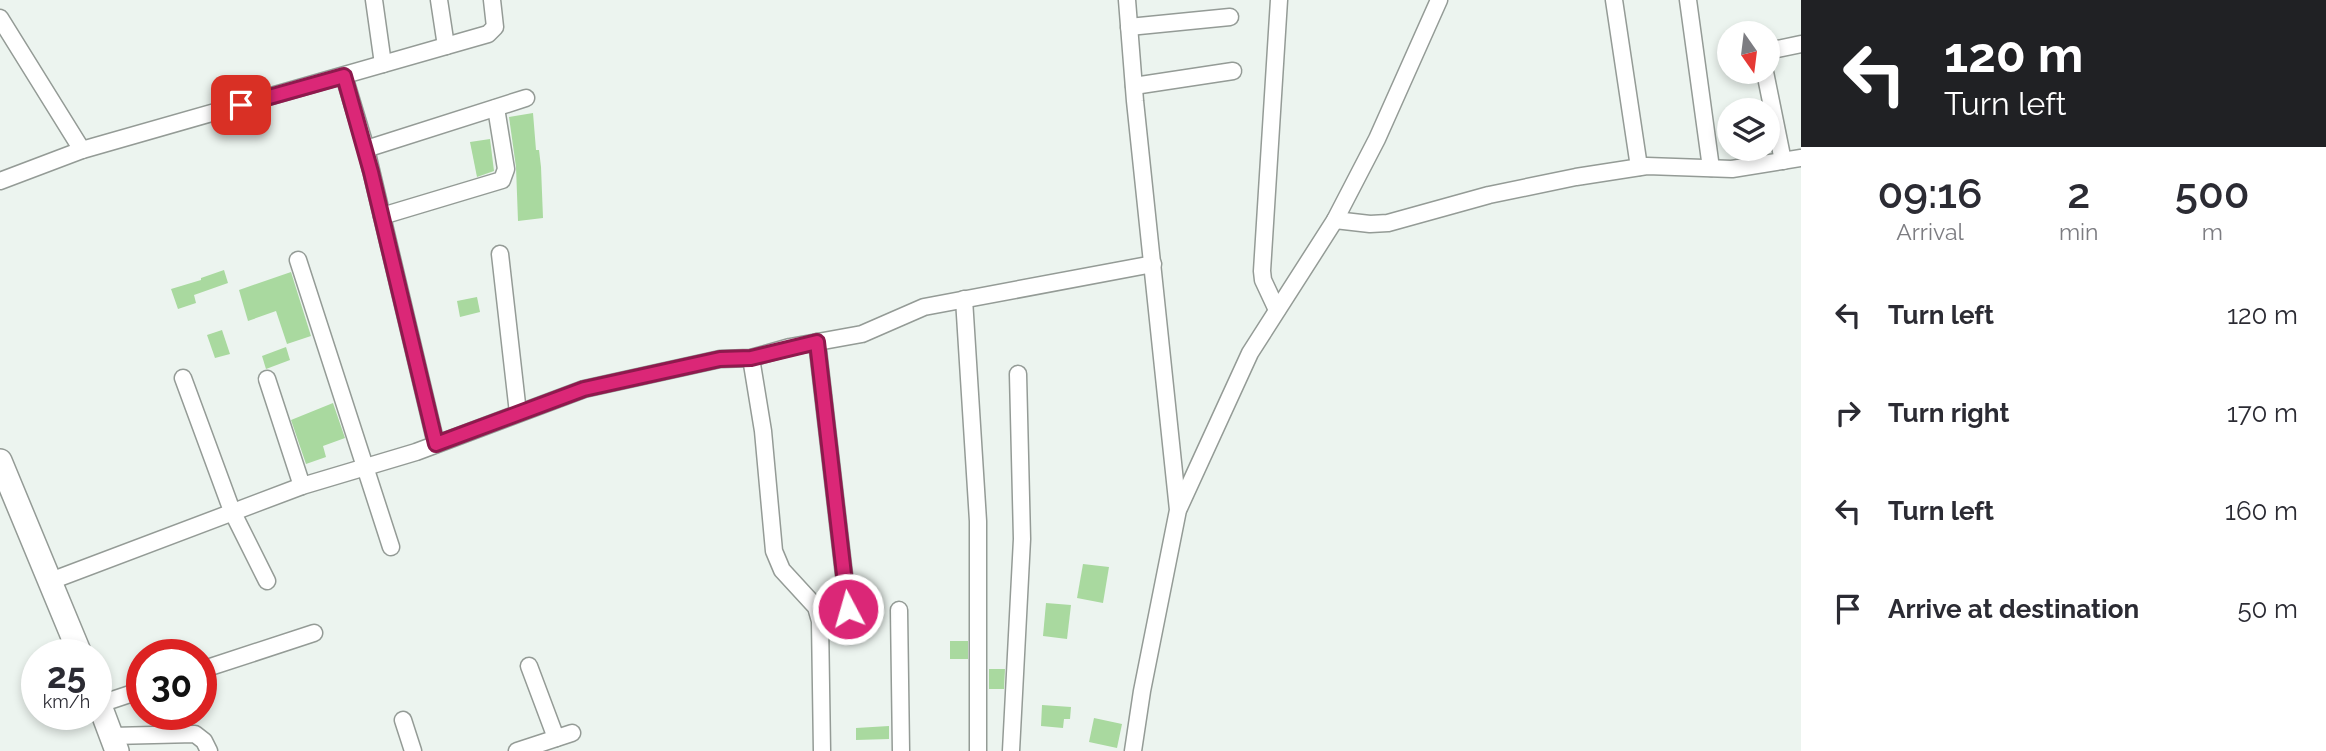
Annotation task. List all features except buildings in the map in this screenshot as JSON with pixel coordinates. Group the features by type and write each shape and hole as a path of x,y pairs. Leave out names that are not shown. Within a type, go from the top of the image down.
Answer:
{"highway":[{"path":"0,461 73,639"}],"street":[{"path":"373,0 383,64"},
{"path":"439,0 446,46"},
{"path":"0,181 82,150 493,31 495,21 492,0"},
{"path":"1127,0 1178,510"},
{"path":"1277,310 1263,280 1262,271 1279,0"},
{"path":"1133,751 1142,691 1178,510 1251,354 1335,220 1377,139 1439,0"},
{"path":"1614,0 1639,167"},
{"path":"1688,0 1711,168"},
{"path":"1129,27 1230,17"},
{"path":"0,18 82,150"},
{"path":"1780,48 1801,44"},
{"path":"1134,86 1233,71"},
{"path":"344,76 366,149 436,444"},
{"path":"1767,84 1783,161"},
{"path":"366,149 526,98"},
{"path":"382,216 502,180 506,169 496,108"},
{"path":"1335,220 1388,223 1521,187 1639,167 1742,168 1801,158"},
{"path":"500,254 518,413"},
{"path":"298,260 391,547"},
{"path":"48,582 232,511 436,444 584,389 720,359 751,358 862,334 913,311 964,299 1153,264"},
{"path":"964,299 978,521 978,751"},
{"path":"817,342 848,609"},
{"path":"751,358 763,431 774,551 782,570 816,607 820,621 822,751"},
{"path":"1011,751 1022,539 1018,374"},
{"path":"183,378 232,511 267,581"},
{"path":"267,379 302,486"},
{"path":"899,610 901,751"},
{"path":"217,665 314,633"},
{"path":"517,751 564,736 529,666"},
{"path":"403,720 413,751"},
{"path":"115,744 195,734 204,741 209,751"}],"route":[{"path":"241,105 344,76 366,149 436,444 584,389 720,359 762,356 817,342 848,609"}]}
